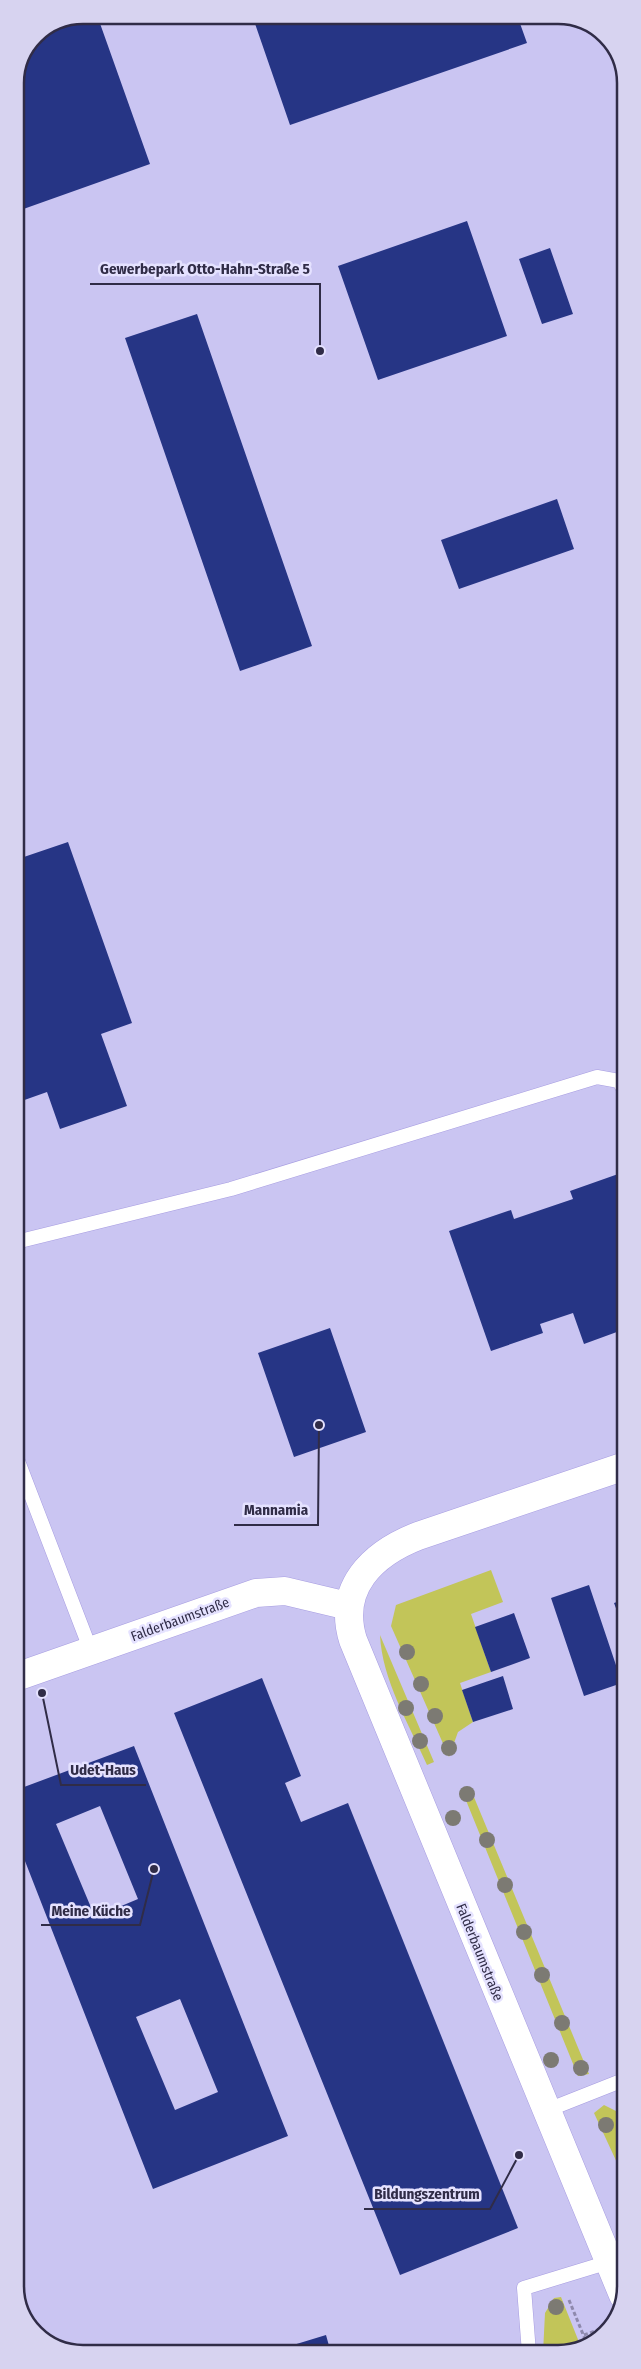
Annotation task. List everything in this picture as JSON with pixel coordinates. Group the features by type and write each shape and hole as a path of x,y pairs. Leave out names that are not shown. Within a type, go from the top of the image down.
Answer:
{"street":[{"path":"348,1606 355,1588 371,1565 397,1545 617,1469"},
{"name":"Falderbaumstraße","path":"24,1674 256,1593 284,1591 348,1606 347,1615 353,1640 545,2111 617,2281"}],"lane":[{"path":"24,1240 231,1189 597,1076 617,1081"},
{"path":"24,1477 91,1651"},
{"path":"545,2111 617,2083"},
{"path":"528,2345 524,2288 609,2262"}],"path":[{"path":"559,2277 585,2338"},
{"path":"584,2335 598,2330"}],"shaded area":[{"path":"562,24 581,28 597,38 609,53 616,72 617,2286 614,2305 603,2325 588,2337 569,2344 79,2345 60,2341 44,2331 32,2316 25,2297 24,83 28,60 41,41 60,28 72,25"},
{"path":"491,1570 503,1602 471,1614 491,1672 460,1683 473,1722 458,1732 449,1757 391,1626 396,1605"},
{"path":"380,1635 434,1762 427,1765 391,1685 382,1652"},
{"path":"466,1790 471,1790 589,2074 578,2076 463,1793"},
{"path":"604,2105 617,2112 617,2163 594,2113"},
{"path":"561,2297 579,2341 569,2344 543,2345 545,2313 554,2298"}],"building":[{"path":"100,24 150,164 24,209 25,72 28,60 41,41 60,28 72,25"},
{"path":"255,24 520,24 527,43 290,125"},
{"path":"467,221 507,336 378,380 338,266"},
{"path":"550,248 573,314 542,324 519,259"},
{"path":"197,314 312,646 240,671 125,338"},
{"path":"557,499 574,549 459,589 441,540"},
{"path":"68,842 132,1023 101,1034 127,1106 60,1129 47,1092 24,1100 24,857"},
{"path":"617,1174 617,1332 584,1344 573,1313 540,1324 543,1333 491,1351 449,1231 511,1210 514,1219 573,1199 570,1191"},
{"path":"330,1328 366,1432 294,1457 258,1353"},
{"path":"589,1585 617,1668 617,1685 584,1696 551,1598"},
{"path":"514,1613 530,1658 491,1672 475,1627"},
{"path":"503,1676 513,1709 473,1722 462,1690"},
{"path":"262,1678 301,1776 285,1783 301,1822 348,1803 518,2228 400,2275 174,1713"},
{"path":"134,1746 288,2136 153,2189 24,1858 24,1787","holes":["100,1806 138,1899 95,1917 56,1824","180,1999 218,2092 175,2110 136,2017"]},
{"path":"326,2335 329,2345 293,2345"}],"place":[{"name":"Gewerbepark Otto-Hahn-Straße 5","path":"320,351"},
{"name":"Mannamia","path":"319,1425"},
{"name":"Udet-Haus","path":"42,1693"},
{"name":"Meine Küche","path":"154,1869"},
{"name":"Bildungszentrum","path":"519,2155"}]}
